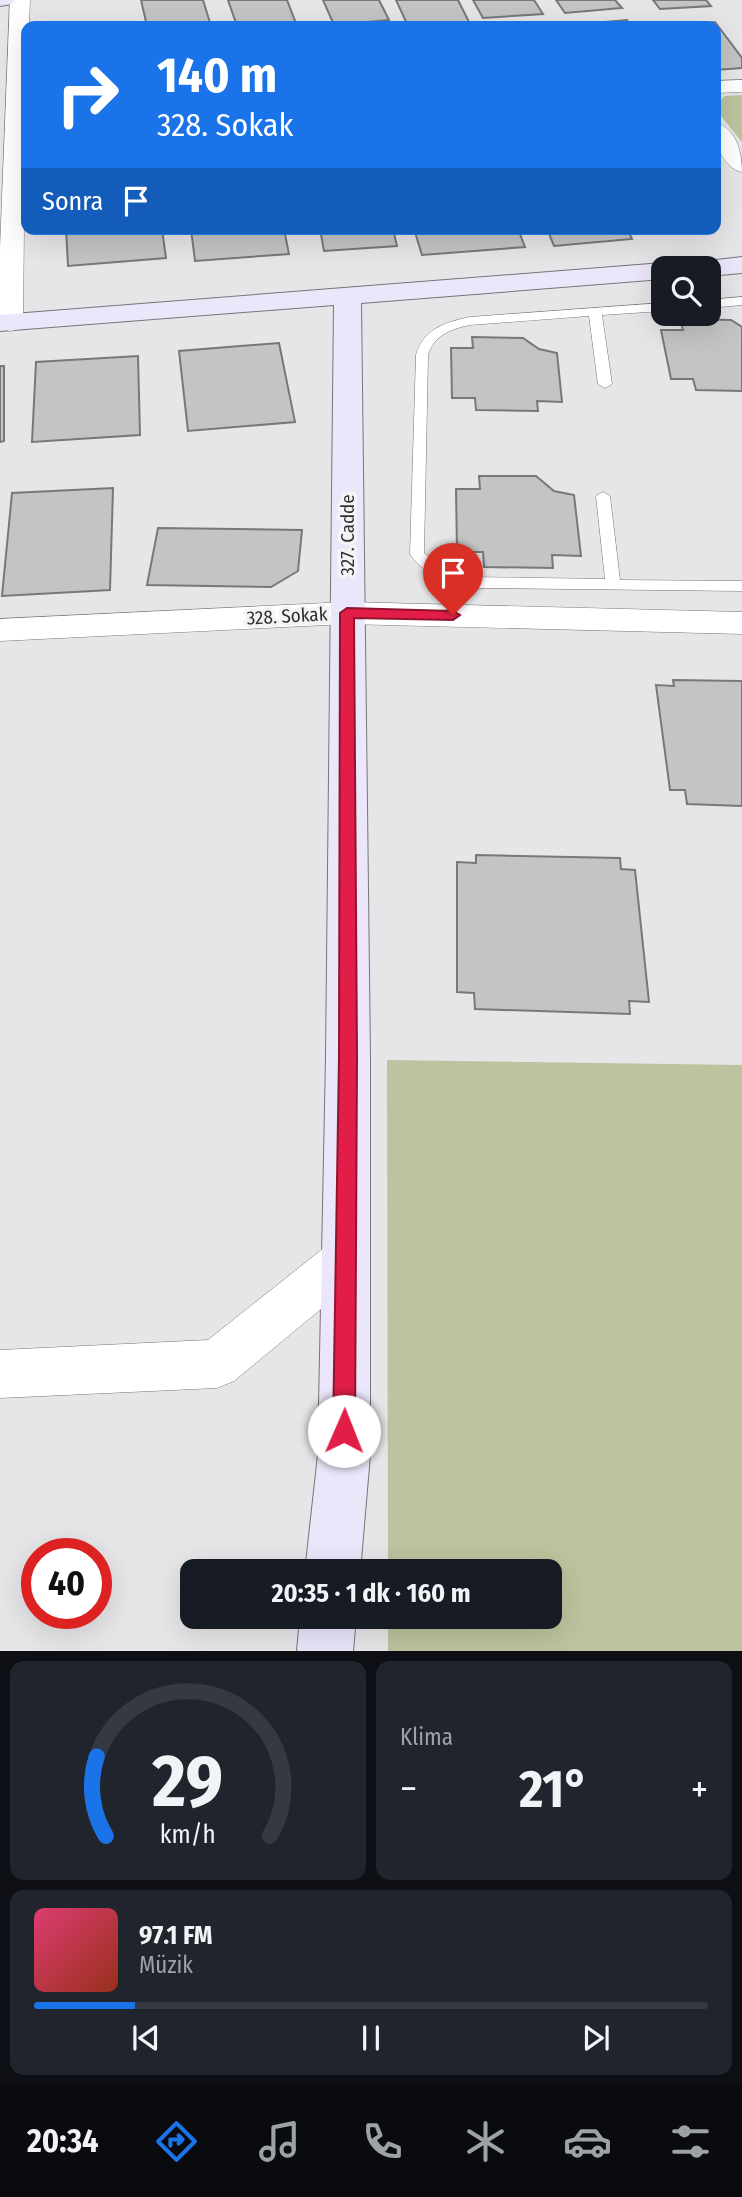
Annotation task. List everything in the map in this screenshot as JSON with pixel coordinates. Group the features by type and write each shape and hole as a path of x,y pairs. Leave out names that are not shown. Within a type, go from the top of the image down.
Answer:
{"street":[{"path":"20,0 21,135 5,323 651,272"},
{"path":"721,88 742,86"},
{"path":"721,137 742,165"},
{"path":"721,267 742,265"},
{"name":"327. Cadde","path":"333,1559 344,1455 348,296"},
{"name":"328. Sokak","path":"0,630 347,613 742,623"},
{"path":"0,1374 217,1364 346,1259"},
{"path":"325,1651 327,1629"}],"lane":[{"path":"721,302 742,301"},
{"path":"651,308 470,321 443,328 427,341 422,355 417,554 435,571 462,581 742,586"},
{"path":"596,312 605,384"},
{"path":"603,496 613,584"}],"green space":[{"path":"742,95 742,142 721,116 721,100 725,96"},
{"path":"387,1060 742,1065 742,1651 388,1651 388,1629 562,1629 562,1559 388,1559"}],"building":[{"path":"141,0 203,0 209,21 146,21"},
{"path":"228,0 287,0 295,21 235,21"},
{"path":"323,0 379,0 389,20 378,21 332,21"},
{"path":"396,0 458,0 468,21 406,21"},
{"path":"473,0 534,0 543,14 483,18"},
{"path":"556,0 615,0 622,8 565,13"},
{"path":"653,0 706,0 711,6 660,9"},
{"path":"721,30 742,58 742,68 721,70"},
{"path":"66,235 163,235 166,258 68,266"},
{"path":"192,235 285,235 289,254 195,261"},
{"path":"321,235 394,235 397,246 324,251"},
{"path":"416,235 520,235 525,247 422,255"},
{"path":"549,235 630,235 632,239 554,246"},
{"path":"721,320 731,320 742,327 742,391 696,390 693,379 671,379 661,330 683,330 682,326 721,326"},
{"path":"472,337 523,338 539,349 557,353 562,402 537,401 538,411 476,410 475,398 452,398 451,348 473,348"},
{"path":"279,343 295,422 188,431 179,351"},
{"path":"138,356 140,435 32,442 36,362"},
{"path":"0,366 4,366 4,441 0,442"},
{"path":"479,476 536,476 554,491 574,495 581,556 552,555 553,568 484,567 483,552 457,552 456,489 480,489"},
{"path":"113,488 110,590 2,596 12,493"},
{"path":"158,528 302,530 298,571 271,587 147,585"},
{"path":"673,680 742,681 742,806 687,804 685,790 670,790 656,685 674,686"},
{"path":"476,855 620,858 621,869 635,870 649,1002 629,1001 630,1014 475,1009 474,993 457,992 457,862 476,863"}],"route":[{"path":"344,1431 348,1057 347,613 453,615"}]}
